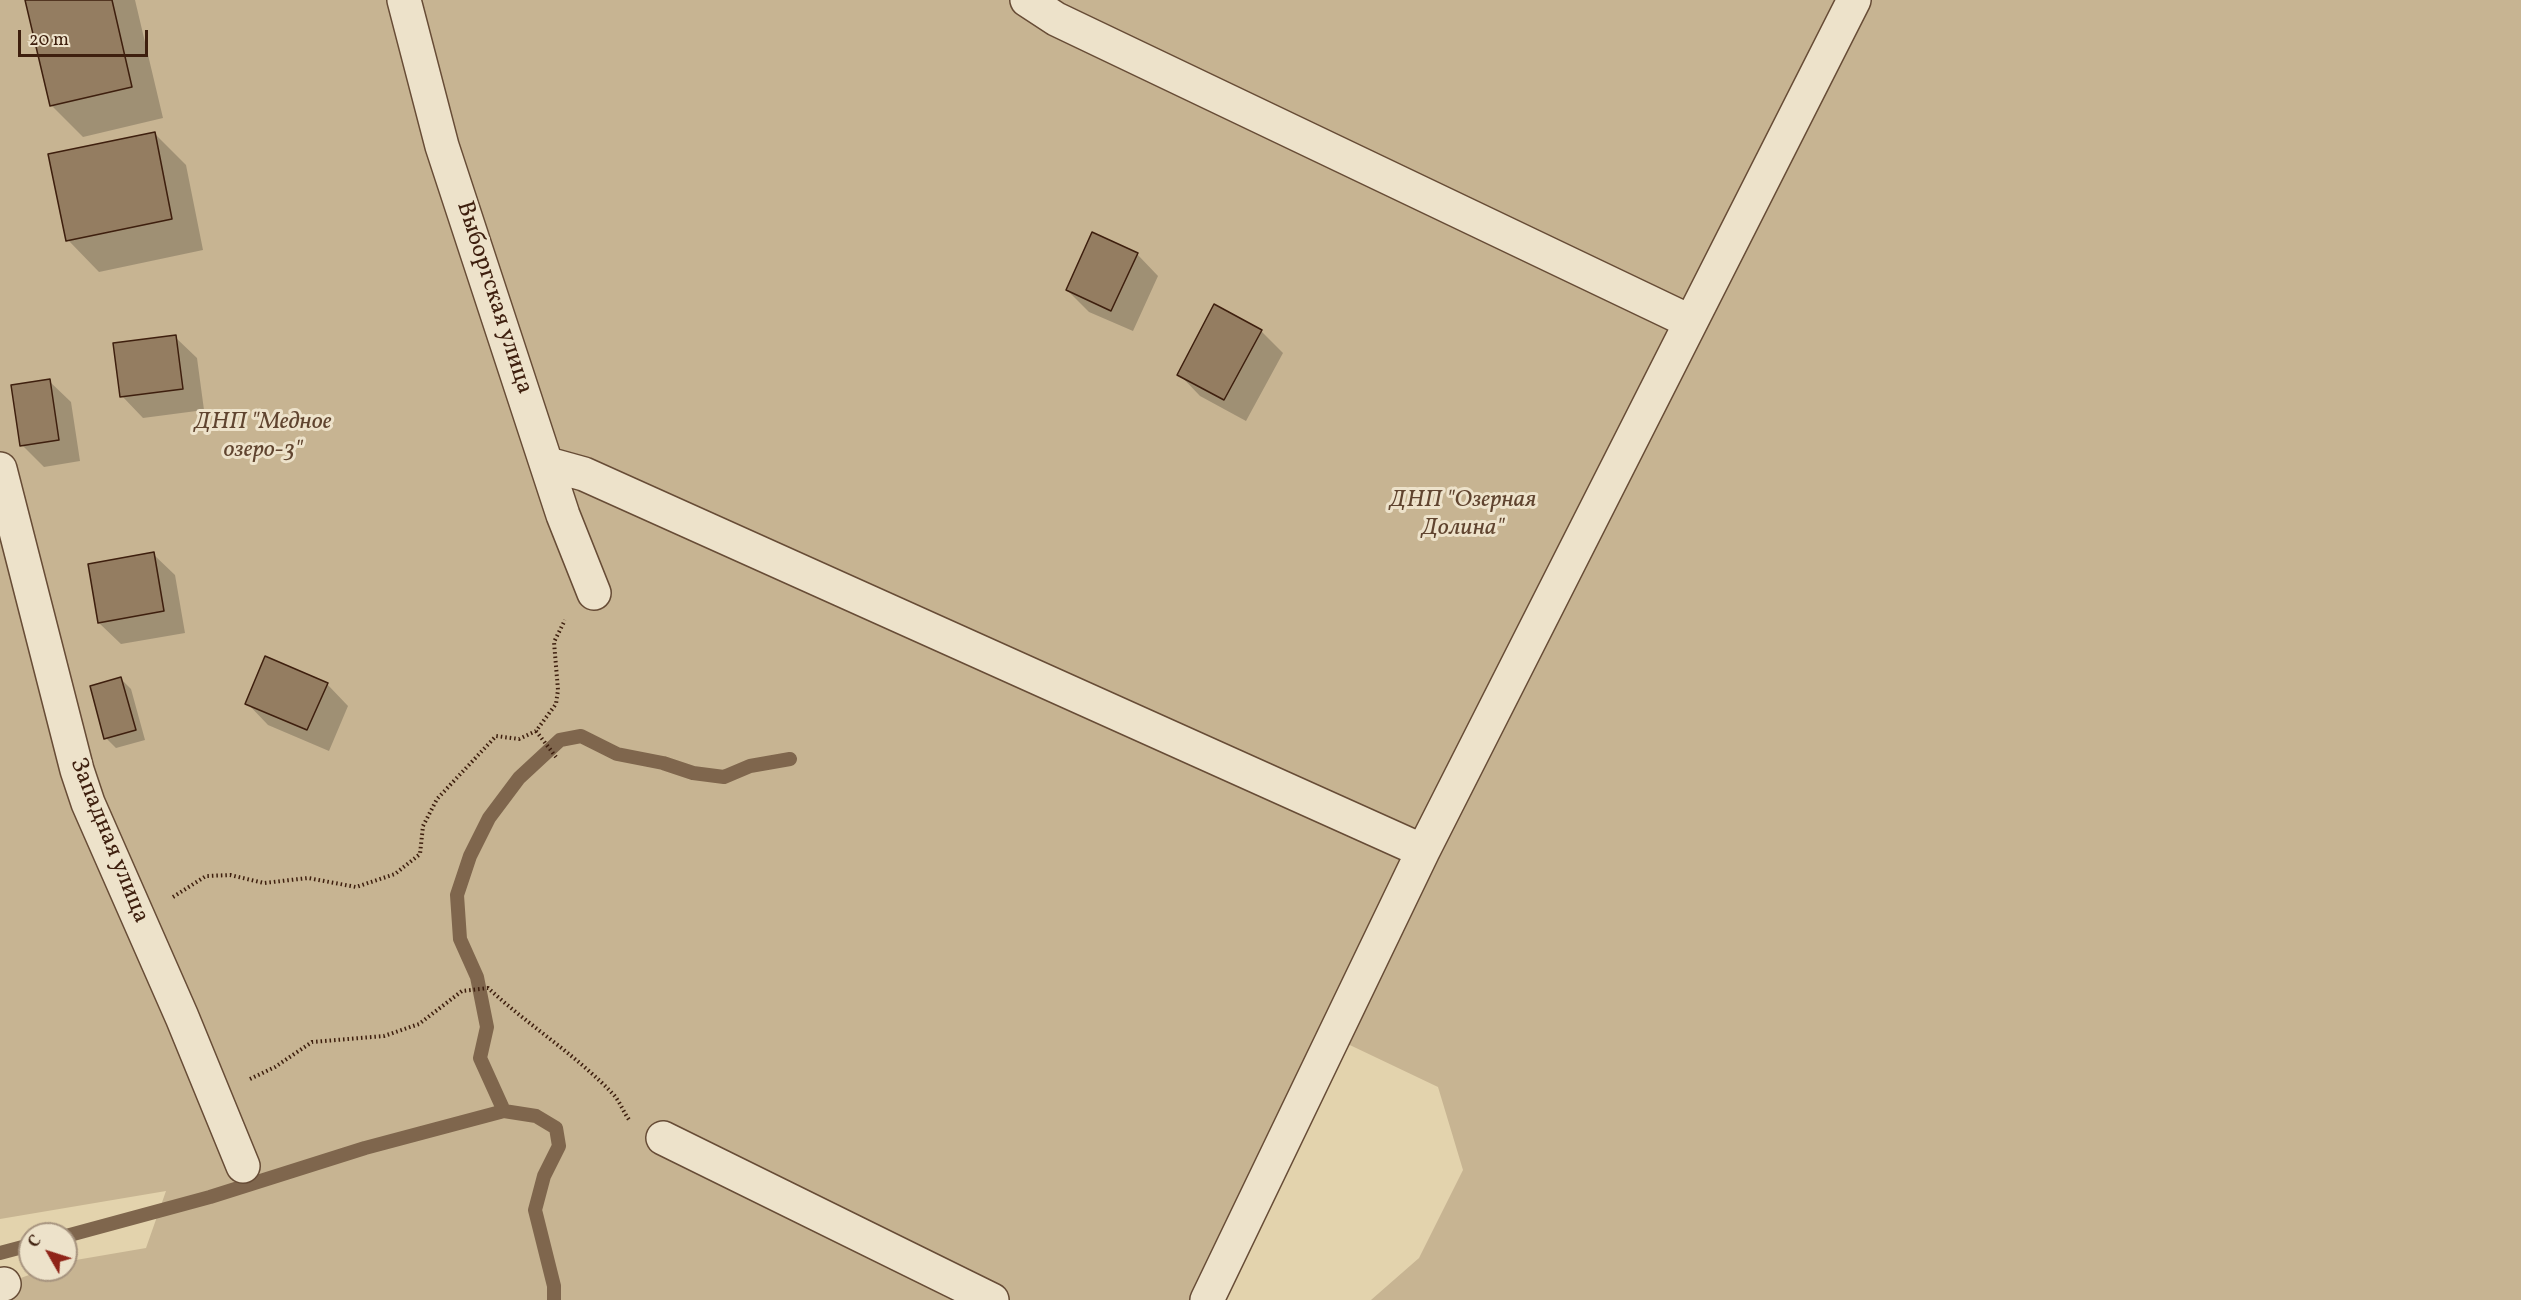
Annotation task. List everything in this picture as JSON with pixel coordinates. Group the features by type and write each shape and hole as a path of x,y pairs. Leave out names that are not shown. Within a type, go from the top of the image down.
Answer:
{"street":[{"name":"Выборгская улица","path":"404,0 442,146 563,515 594,593"},
{"path":"1027,0 1066,24 1691,322"},
{"path":"1207,1300 1423,851 1854,0"},
{"path":"548,464 584,474 1423,851"},
{"name":"Западная улица","path":"0,469 77,770 88,802 243,1166"},
{"path":"663,1138 992,1300"}],"path":[{"path":"143,928 172,897 206,876 230,875 264,883 308,878 356,887 395,874 420,854 423,826 437,799 496,736 519,739 536,731 555,704 558,690 554,642 566,617 594,593"},
{"path":"536,731 556,757"},
{"path":"214,1096 275,1067 312,1042 384,1036 419,1024 462,991 488,988 517,1015 575,1059 614,1095 628,1120 663,1138"}],"green space":[{"path":"0,0 2521,0 2521,1300 1371,1300 1419,1258 1463,1170 1438,1087 1333,1037 1207,1300 0,1300 4,1284 18,1279 18,1282 78,1282 78,1260 146,1248 166,1191 0,1219"}],"building":[{"path":"25,0 112,0 132,87 50,106"},
{"path":"155,132 172,219 66,241 48,154"},
{"path":"1092,232 1138,253 1111,311 1066,290"},
{"path":"1214,304 1262,330 1224,400 1177,375"},
{"path":"176,335 183,389 120,397 113,343"},
{"path":"50,379 59,440 20,446 11,385"},
{"path":"154,552 164,611 98,623 88,564"},
{"path":"265,656 328,683 307,730 245,704"},
{"path":"121,677 136,730 104,739 90,686"}],"waterway":[{"path":"554,1300 554,1286 535,1210 544,1176 559,1146 556,1128 536,1116 504,1111 480,1058 487,1027 477,977 460,939 457,895 470,856 489,818 519,778 560,740 581,736 617,754 663,763 693,773 724,777 750,766 790,759"},
{"path":"78,1233 210,1197 365,1148 504,1111"},
{"path":"0,1253 18,1248"}],"park label":[{"name":"ДНП \"Медное озеро-3\"","path":"263,438"},
{"name":"ДНП \"Озерная Долина\"","path":"1463,516"}]}
